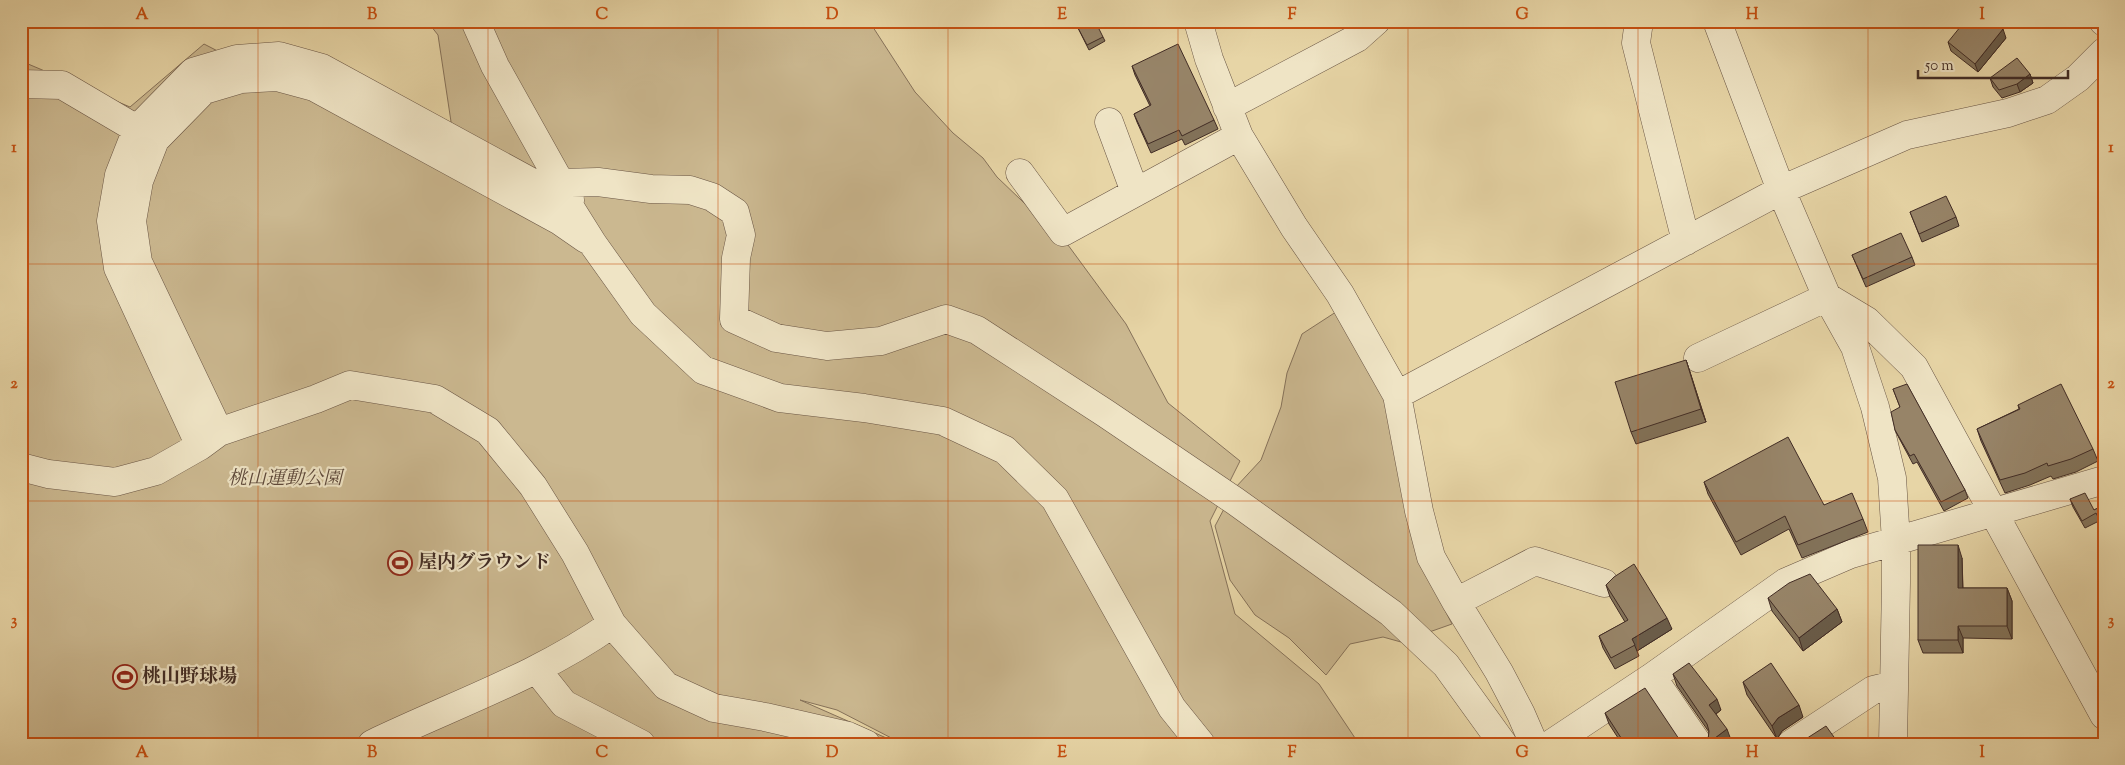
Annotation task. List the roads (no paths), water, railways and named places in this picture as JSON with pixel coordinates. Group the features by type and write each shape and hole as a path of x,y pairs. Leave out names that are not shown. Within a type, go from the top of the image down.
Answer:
{"street":[{"path":"475,21 495,66 562,183 593,244 643,314 703,370 780,398 864,408 943,421 1005,450 1055,499 1172,708 1201,744"},
{"path":"1198,21 1209,59 1239,136 1294,228 1340,294 1397,395 1419,511 1431,557 1498,672 1534,744"},
{"path":"1227,107 1357,38 1376,21"},
{"path":"1639,21 1636,43 1686,241"},
{"path":"1717,21 1781,190 1827,297 1855,347 1875,407 1892,478 1896,541 1893,744"},
{"path":"1397,395 1781,190 1907,135 2008,113 2047,100 2078,78 2104,52"},
{"path":"210,439 138,262 132,221 146,135 204,90 241,79 277,77 314,87 560,221 593,244"},
{"path":"21,84 62,84 146,135"},
{"path":"1109,122 1136,192"},
{"path":"1020,173 1063,232 1239,136"},
{"path":"562,183 598,182 651,189 690,190 712,197 735,212 741,235 736,258 734,319 776,338 827,346 881,341 946,319 977,330 1106,413 1219,490 1391,613 1446,664 1503,744"},
{"path":"1698,358 1827,297"},
{"path":"1827,297 1867,321 1914,367 2104,715"},
{"path":"21,467 48,474 115,482 156,471 210,439 350,385 435,399 488,431 532,486 575,553 612,624 666,686 714,708 765,717 848,736 866,744"},
{"path":"1551,744 1652,678 1786,582 1851,554 2104,480"},
{"path":"1456,602 1535,561 1604,583"},
{"path":"372,744 537,670 579,647 612,624"},
{"path":"537,670 564,704 642,744"},
{"path":"1652,678 1698,744"},
{"path":"1791,744 1873,690 1893,685"}],"place":[{"name":"屋内グラウンド","path":"400,563"},
{"name":"桃山野球場","path":"125,677"}],"park label":[{"name":"桃山運動公園","path":"285,479"}]}
